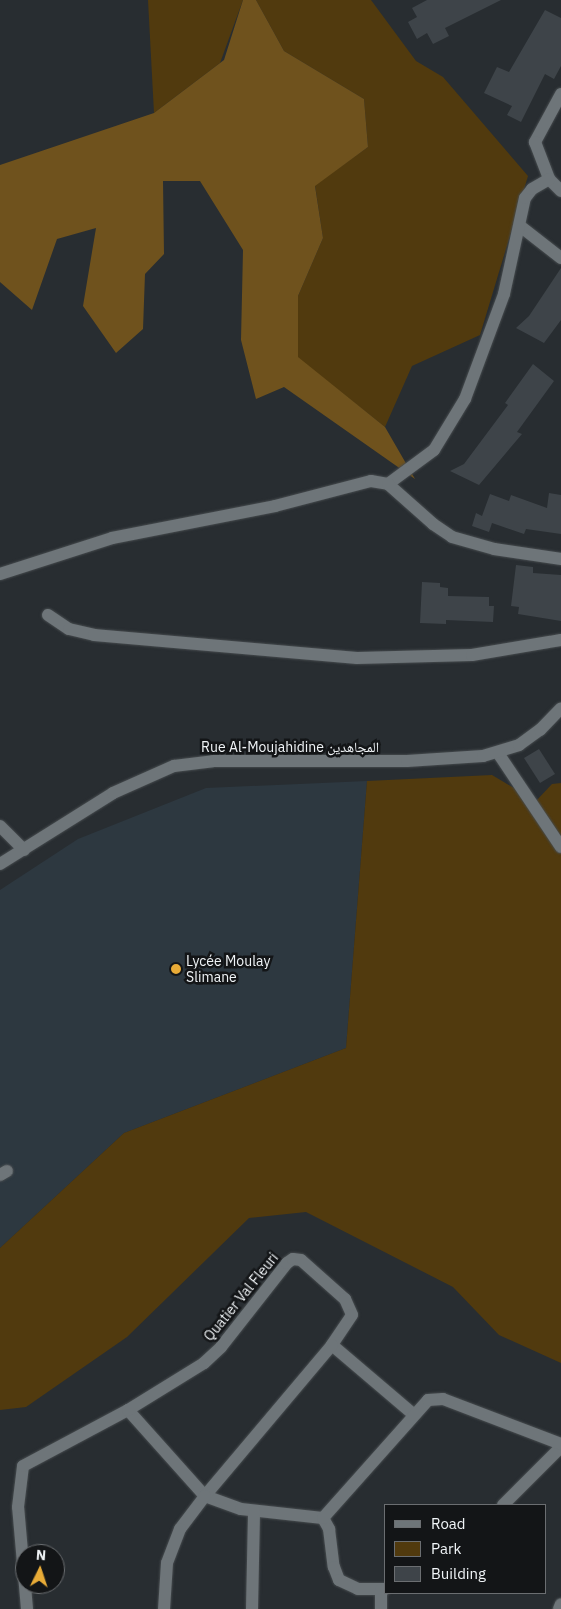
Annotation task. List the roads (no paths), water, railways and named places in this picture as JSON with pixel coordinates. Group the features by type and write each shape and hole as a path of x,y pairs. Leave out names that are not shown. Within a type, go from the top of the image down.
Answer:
{"street":[{"path":"561,94 535,140 549,180 561,191"},
{"path":"0,574 69,550 137,532 275,506 360,483 388,484 434,450 465,399 493,331 520,226 525,198 532,189 549,180"},
{"path":"520,226 561,258"},
{"path":"388,484 433,524 452,537 494,550 561,559"},
{"path":"48,615 68,629 101,636 356,658 472,655 561,640"},
{"name":"Rue Al-Moujahidine المجاهدين","path":"0,864 113,793 174,766 222,761 432,761 498,754 535,734 561,708"},
{"path":"498,754 561,848"},
{"path":"0,826 24,850"},
{"name":"Quatier Val Fleuri","path":"26,1609 18,1508 20,1474 24,1464 128,1410 212,1356 292,1259 307,1264 351,1307 350,1319 332,1345 205,1496 180,1529 170,1552 164,1609"},
{"path":"332,1345 414,1414"},
{"path":"323,1518 428,1400 443,1400 561,1446 503,1504"},
{"path":"128,1410 205,1496 254,1511 323,1518"},
{"path":"252,1609 254,1511"},
{"path":"323,1518 329,1529 334,1567 339,1580 352,1588 383,1590 381,1609"},
{"path":"559,1609 561,1604"}],"place":[{"name":"Lycée Moulay Slimane","path":"176,969"}]}
